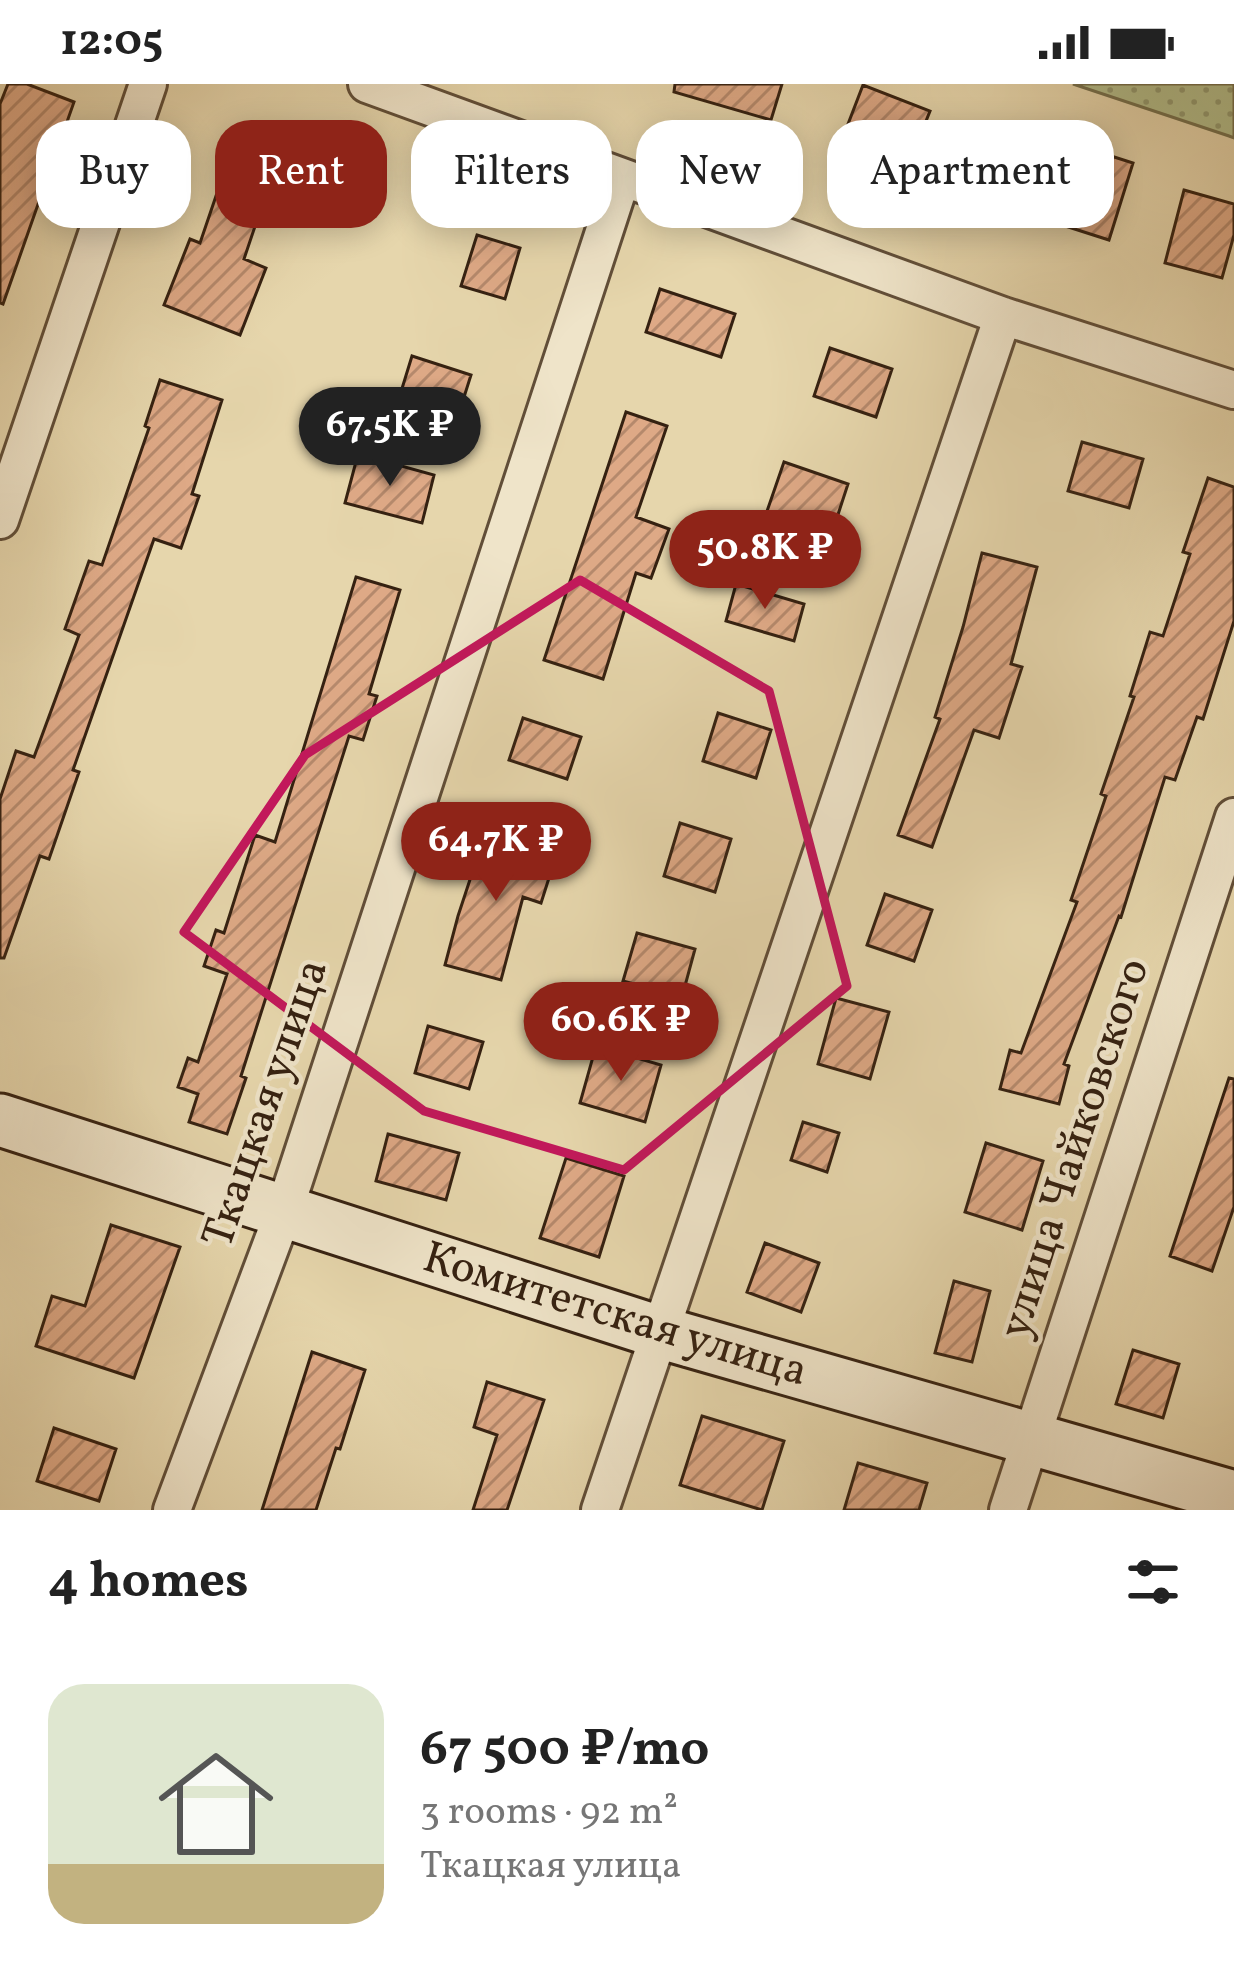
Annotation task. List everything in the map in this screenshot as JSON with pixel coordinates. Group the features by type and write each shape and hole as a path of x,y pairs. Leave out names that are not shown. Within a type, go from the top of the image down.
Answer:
{"street":[{"path":"0,520 148,84"},
{"path":"367,84 1003,316 1234,390"},
{"name":"Ткацкая улица","path":"172,1510 284,1211 622,177"},
{"path":"600,1510 1003,316"},
{"name":"улица Чайковского","path":"1008,1510 1234,818"},
{"name":"Комитетская улица","path":"0,1120 662,1334 1234,1497"}],"highlighted area":[{"path":"580,580 769,691 847,986 624,1170 424,1111 184,932 305,755"}],"green space":[{"path":"1073,84 1234,84 1234,138 1229,136"}],"building":[{"path":"8,84 27,84 74,102 68,120 36,120 36,210 3,304 0,303 0,104"},
{"path":"675,84 782,84 771,120 674,92"},
{"path":"863,85 930,111 926,120 850,120"},
{"path":"1114,157 1133,163 1114,224"},
{"path":"1184,190 1234,204 1234,235 1222,278 1165,263"},
{"path":"215,199 215,228 254,228 244,259 266,268 240,335 164,305 190,239 200,243"},
{"path":"1071,228 1113,228 1109,240"},
{"path":"477,235 520,248 505,299 461,286"},
{"path":"660,289 735,314 721,357 646,332"},
{"path":"830,348 892,369 876,417 814,396"},
{"path":"412,356 471,375 459,413 400,395"},
{"path":"160,380 222,400 192,494 199,496 181,548 154,539 73,770 79,772 49,859 40,856 4,958 0,958 0,799 16,751 34,757 79,635 65,629 89,561 102,565 149,428 145,426"},
{"path":"626,412 667,426 636,517 669,529 651,578 636,573 603,679 544,660"},
{"path":"1082,442 1143,459 1129,508 1068,491"},
{"path":"358,454 434,475 422,523 345,503"},
{"path":"784,462 848,484 830,539 765,517"},
{"path":"1208,478 1234,487 1234,621 1203,719 1197,717 1175,780 1165,777 1121,917 1064,1064 1069,1066 1059,1104 1000,1089 1010,1050 1021,1053 1077,902 1071,900 1106,796 1101,794 1134,697 1130,696 1150,632 1163,636 1190,554 1183,552"},
{"path":"982,553 1037,567 1011,664 1022,667 999,738 974,730 932,847 898,835 940,719 935,717"},
{"path":"356,577 400,590 369,694 377,696 363,740 349,736 241,1076 246,1078 227,1134 189,1122 198,1094 178,1087 188,1058 198,1062 227,974 204,966 216,930 224,933 255,835 275,842"},
{"path":"736,584 804,604 794,641 726,621"},
{"path":"718,713 771,730 756,778 703,761"},
{"path":"523,718 581,737 567,779 509,760"},
{"path":"680,823 731,839 715,892 664,876"},
{"path":"485,834 556,856 541,903 523,897 501,980 445,965"},
{"path":"885,894 932,910 914,961 867,945"},
{"path":"637,933 695,949 682,997 623,981"},
{"path":"836,998 889,1012 870,1079 818,1064"},
{"path":"428,1026 483,1042 469,1089 415,1073"},
{"path":"596,1046 661,1065 645,1122 580,1103"},
{"path":"1229,1078 1234,1079 1234,1207 1212,1271 1170,1256"},
{"path":"803,1122 839,1133 827,1172 791,1160"},
{"path":"388,1134 459,1153 446,1200 376,1181"},
{"path":"986,1143 1043,1161 1022,1230 965,1212"},
{"path":"566,1158 624,1176 599,1257 540,1238"},
{"path":"111,1225 180,1247 134,1378 36,1346 52,1296 85,1306"},
{"path":"765,1243 819,1263 801,1312 747,1292"},
{"path":"954,1281 990,1291 972,1362 935,1353"},
{"path":"1133,1350 1179,1364 1163,1418 1116,1404"},
{"path":"312,1352 365,1370 340,1449 336,1448 316,1510 262,1510"},
{"path":"487,1382 544,1400 507,1510 473,1510 497,1435 474,1427"},
{"path":"702,1416 784,1441 762,1510 680,1485"},
{"path":"54,1428 116,1449 99,1501 37,1481"},
{"path":"858,1463 927,1483 919,1510 844,1510"}]}
